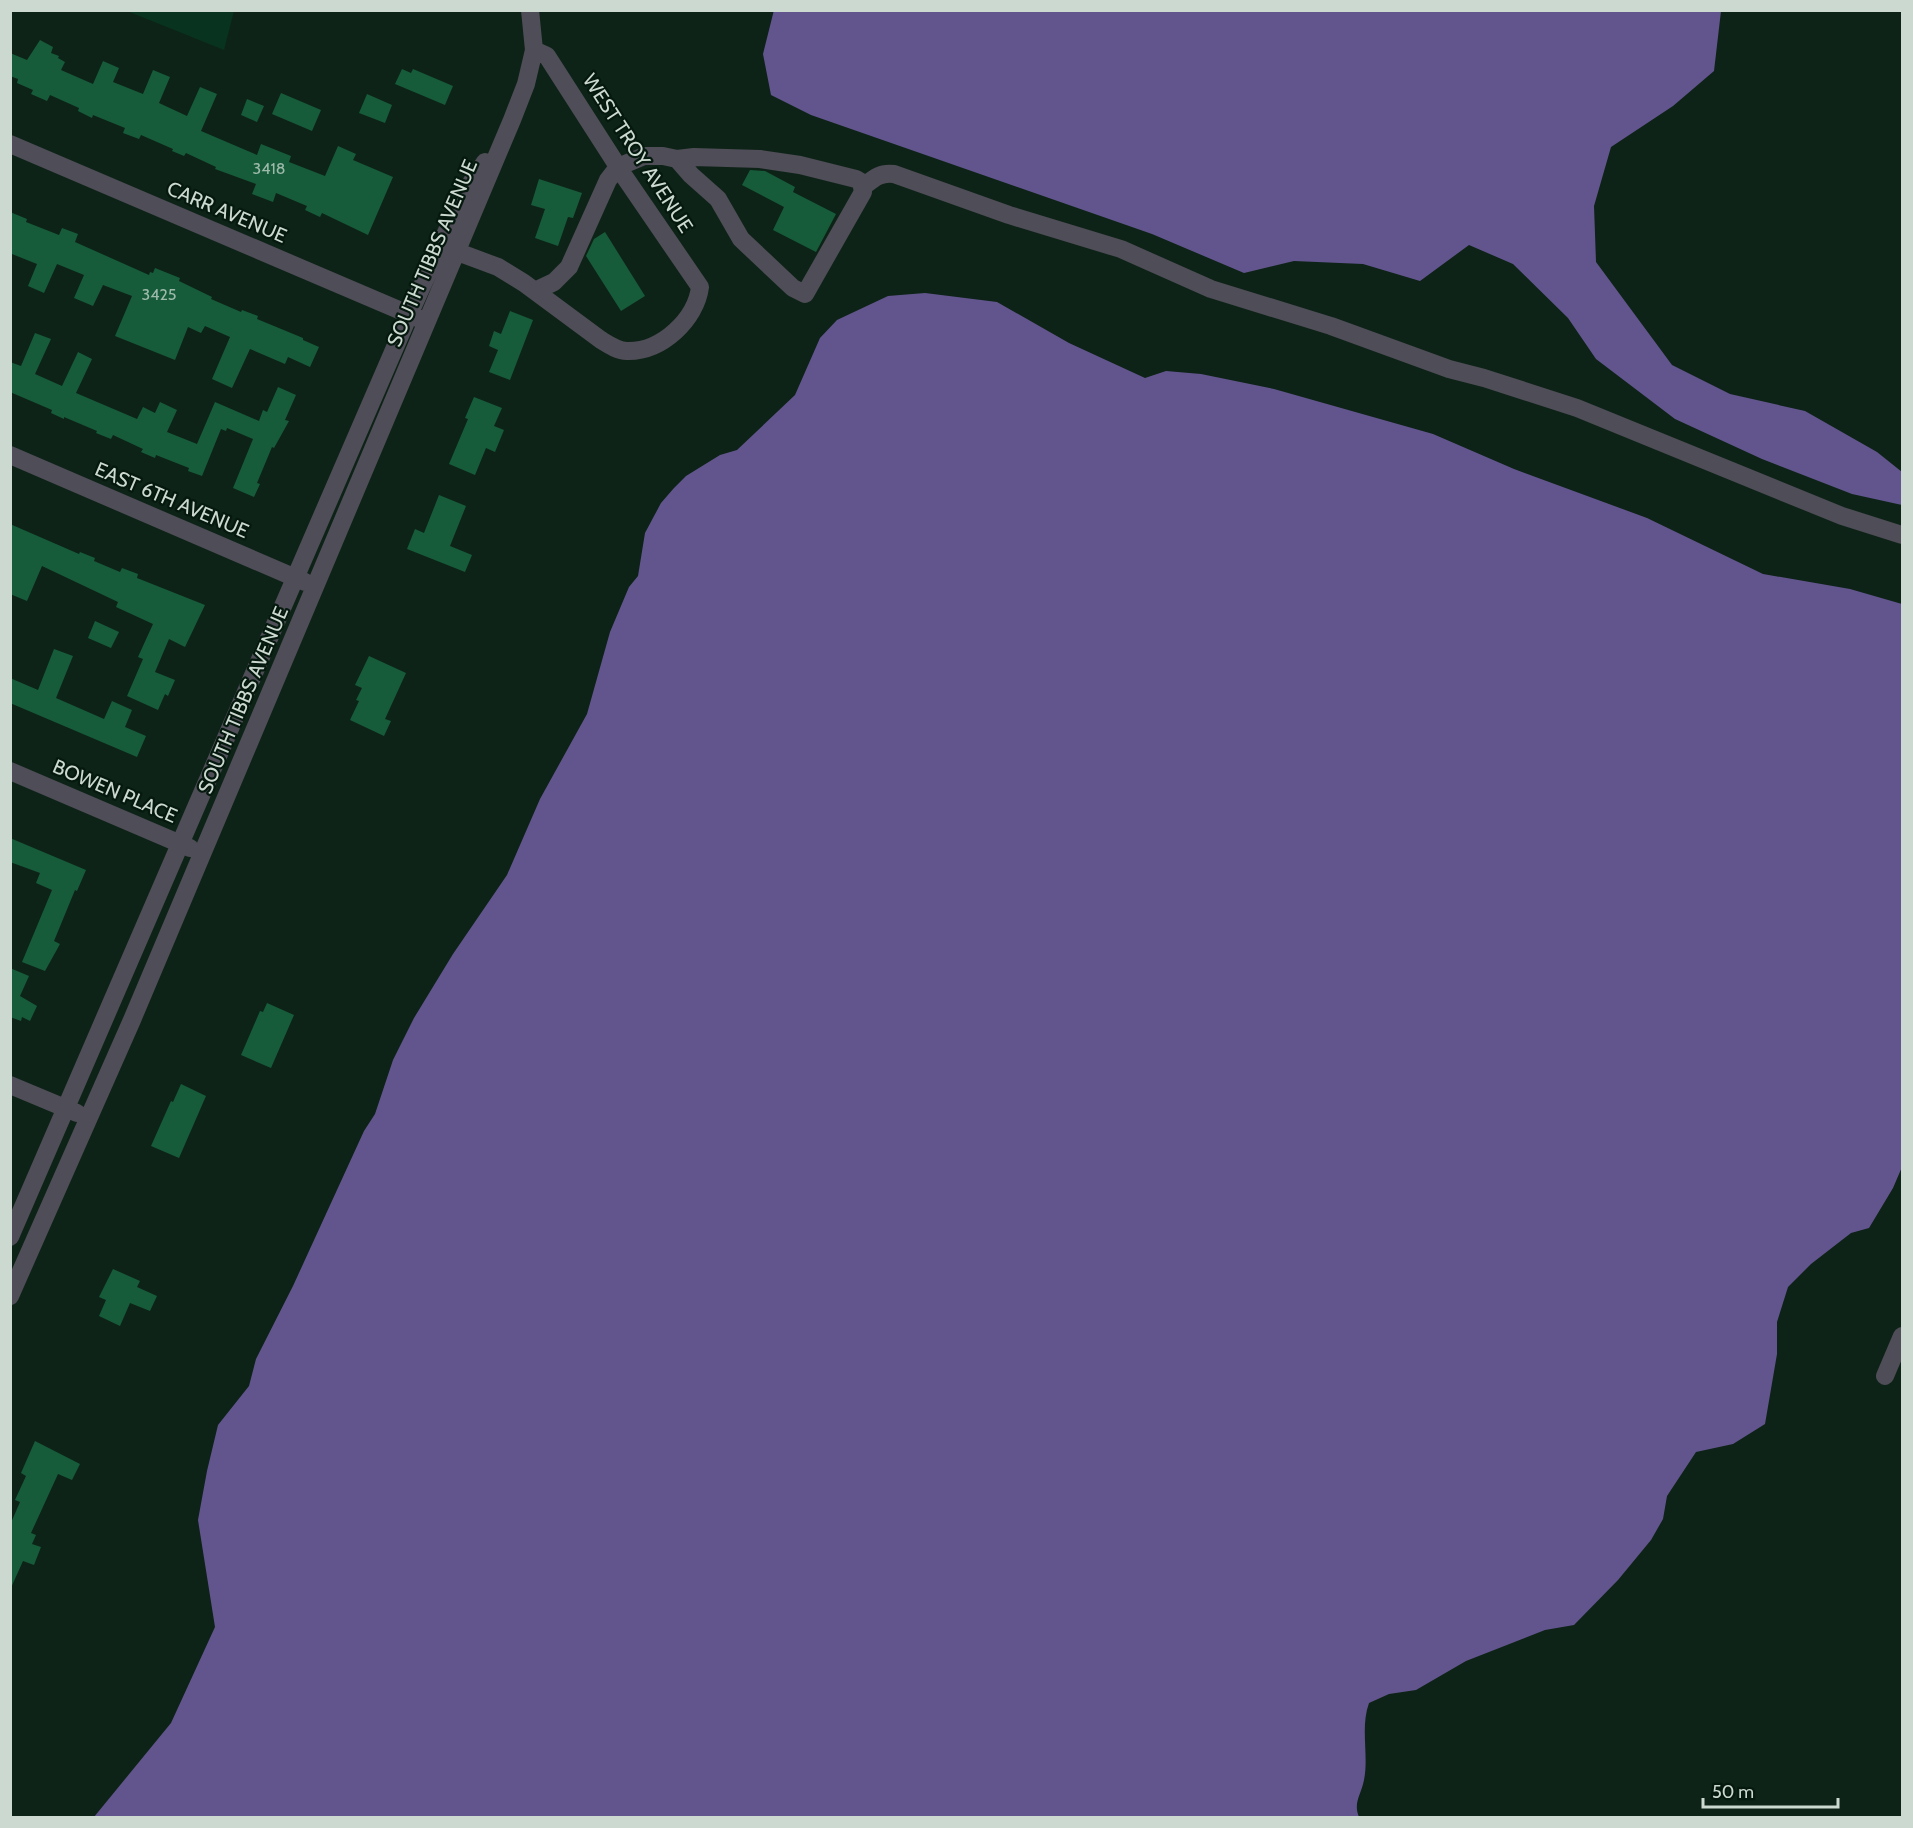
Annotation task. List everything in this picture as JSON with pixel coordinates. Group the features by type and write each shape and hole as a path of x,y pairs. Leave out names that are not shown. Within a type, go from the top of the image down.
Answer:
{"street":[{"name":"SOUTH TIBBS AVENUE","path":"10,1296 89,1119 512,120 526,84 534,50 530,10"},
{"name":"WEST TROY AVENUE","path":"534,50 547,56 618,167 700,287 698,300 691,313 672,334 645,350 626,351 601,340 535,291"},
{"name":"SOUTH TIBBS AVENUE","path":"10,1237 409,315 463,195 512,120"},
{"name":"CARR AVENUE","path":"10,144 427,322"},
{"path":"455,251 498,267 535,291 554,282 569,267 608,180 618,167 644,156 677,159 694,157 760,159 837,173 856,179 863,187"},
{"path":"677,159 718,199 741,239 793,288 805,294 860,198 863,187 878,175 894,174 1009,215 1121,249 1211,289 1331,326 1449,369 1577,408 1842,516 1902,535"},
{"name":"EAST 6TH AVENUE","path":"10,455 315,587"},
{"name":"BOWEN PLACE","path":"10,771 202,853"},
{"path":"10,1085 89,1119"},
{"path":"1885,1376 1902,1336"}],"green space":[{"path":"127,11 234,11 224,50"}],"shaded area":[{"path":"774,10 1721,11 1714,71 1673,106 1611,147 1594,206 1596,262 1672,365 1730,394 1805,411 1877,452 1902,472 1902,505 1852,494 1762,459 1675,419 1596,359 1568,318 1513,264 1469,245 1420,281 1363,264 1294,261 1244,273 1152,234 811,115 771,95 763,54"},
{"path":"925,293 997,302 1069,343 1145,378 1166,371 1201,374 1274,389 1433,434 1514,469 1647,518 1763,574 1850,589 1902,604 1902,1167 1893,1188 1869,1228 1851,1233 1811,1264 1788,1287 1777,1322 1777,1354 1765,1424 1733,1444 1696,1452 1667,1496 1663,1519 1651,1540 1618,1580 1574,1625 1545,1630 1466,1661 1416,1690 1389,1694 1369,1703 1365,1722 1365,1771 1357,1803 1359,1817 94,1817 171,1723 215,1627 198,1520 218,1425 249,1386 256,1359 293,1286 364,1131 375,1114 393,1060 414,1018 453,954 507,875 540,799 587,714 610,632 629,587 638,576 645,533 661,503 686,476 720,455 737,450 795,395 820,338 837,320 888,296"}],"building":[{"path":"40,40 53,47 51,53 59,56 58,58 65,62 61,70 93,84 103,61 119,68 113,82 143,94 153,70 170,77 159,103 187,116 200,87 217,94 201,131 257,155 261,144 291,156 289,162 325,176 338,146 356,154 353,160 393,177 368,235 322,213 320,217 305,210 307,206 276,193 273,202 252,194 256,184 215,169 216,167 186,153 184,156 172,151 173,149 141,135 139,139 123,133 125,128 93,115 92,118 78,111 79,108 50,95 47,101 31,94 33,90 17,83 18,79 10,76 10,53 27,60"},
{"path":"402,69 411,73 413,69 453,86 445,105 395,84"},
{"path":"281,93 321,110 312,131 272,114"},
{"path":"367,94 392,105 385,123 359,113"},
{"path":"247,99 264,106 257,122 241,115"},
{"path":"750,170 765,171 795,187 793,192 836,214 816,252 773,230 784,207 742,185"},
{"path":"539,179 582,193 573,218 568,217 558,246 535,238 545,209 531,205"},
{"path":"10,212 27,219 26,222 59,235 62,228 78,234 75,242 149,275 155,268 180,278 179,281 212,297 211,299 241,312 242,310 258,316 257,319 303,338 319,347 310,367 288,357 285,364 250,349 232,388 212,379 230,337 205,326 201,333 188,327 175,360 115,336 132,296 103,285 93,306 74,298 84,275 57,264 44,293 28,286 37,264 12,254 10,258"},
{"path":"605,232 645,296 621,311 586,256 594,239"},
{"path":"510,311 533,320 510,380 489,372 498,350 489,346 494,331 501,334"},
{"path":"35,333 51,339 35,374 62,386 78,352 92,359 76,393 137,419 143,407 155,413 160,402 177,410 167,432 197,444 215,402 259,421 263,410 267,412 278,387 296,395 285,420 289,421 274,448 272,447 257,483 260,484 254,497 233,488 253,439 227,428 226,431 221,429 202,476 188,471 189,468 156,455 155,458 141,452 143,449 113,435 111,439 64,417 64,419 51,413 52,410 10,392 10,362 21,366"},
{"path":"474,397 502,408 494,426 504,430 495,452 486,448 475,475 449,464 468,419 465,418"},
{"path":"439,495 466,506 450,546 472,555 465,572 407,549 415,529 424,533"},
{"path":"10,524 79,554 80,552 95,558 94,561 120,572 122,568 138,574 137,578 205,605 185,647 169,639 155,672 175,680 158,710 127,696 143,659 138,657 153,624 116,607 118,602 42,566 27,601 10,594"},
{"path":"95,621 119,632 111,648 88,638"},
{"path":"54,649 73,656 56,698 104,719 112,701 132,710 125,727 146,736 137,757 10,703 10,678 38,690"},
{"path":"369,656 406,673 385,719 391,721 384,736 350,720 362,688 355,685"},
{"path":"10,838 86,870 77,891 75,890 54,941 60,944 45,971 22,962 52,890 36,883 40,873 10,862"},
{"path":"10,968 29,976 20,996 37,1006 30,1021 22,1017 21,1021 10,1017"},
{"path":"267,1003 294,1015 271,1068 241,1055 260,1011 263,1012"},
{"path":"181,1084 206,1096 179,1158 151,1146"},
{"path":"113,1269 140,1281 137,1287 157,1296 150,1311 130,1303 120,1326 99,1316 106,1300 99,1297"},
{"path":"35,1441 80,1464 72,1480 58,1474 31,1533 36,1535 32,1544 41,1547 34,1565 23,1561 10,1590 10,1525 20,1502 15,1500 26,1476 21,1473"}]}
